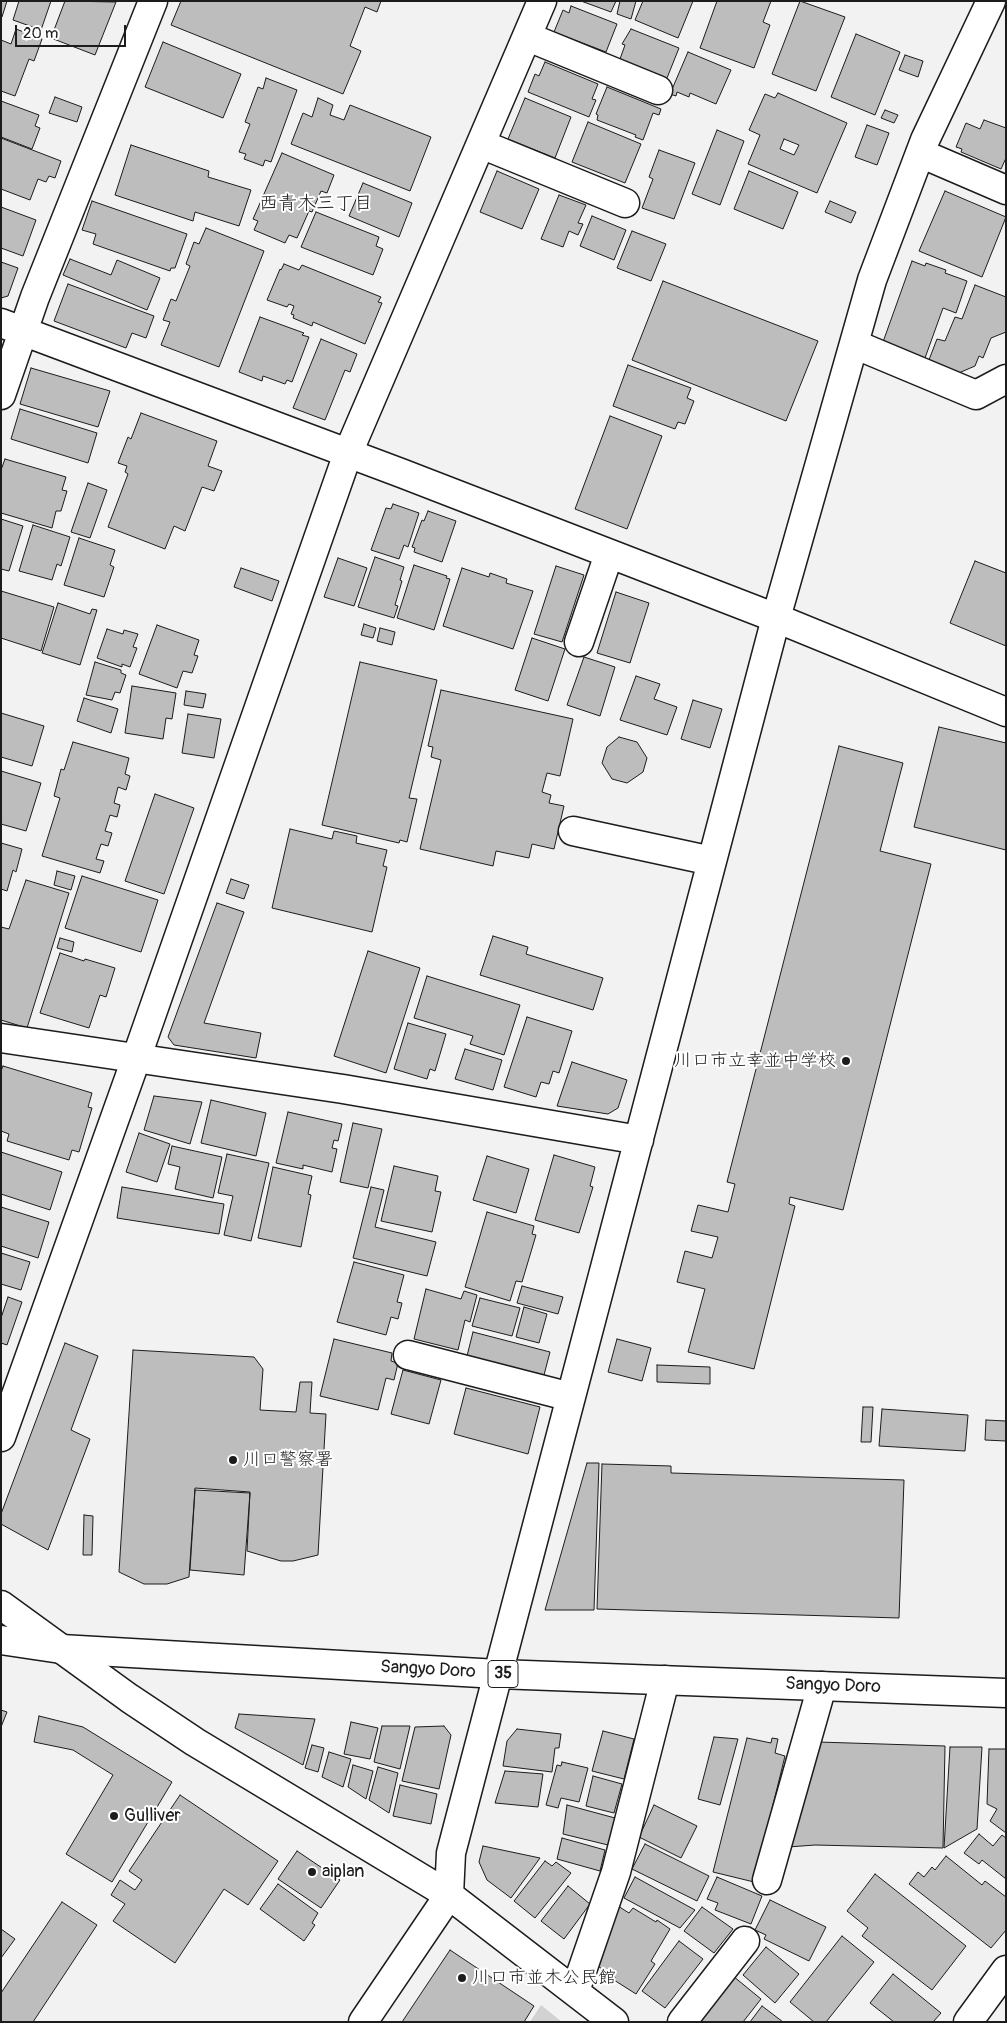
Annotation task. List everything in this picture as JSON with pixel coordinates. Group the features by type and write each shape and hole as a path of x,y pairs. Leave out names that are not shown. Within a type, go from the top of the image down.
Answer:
{"street":[{"path":"1,395 12,327 153,1"},
{"path":"1,1437 136,1059 348,453 542,1"},
{"path":"363,2022 449,1895 451,1853 776,618 872,280 920,153 993,1 1006,6"},
{"path":"528,37 658,90"},
{"path":"481,144 625,203"},
{"path":"920,153 1006,190"},
{"path":"12,327 348,453 776,618 1006,712"},
{"path":"854,344 976,395 1006,379"},
{"path":"579,642 609,554"},
{"path":"573,831 712,861"},
{"path":"1,1038 343,1089 639,1140"},
{"path":"408,1356 571,1397"},
{"path":"1,1605 129,1698 195,1742 449,1895 614,2022"},
{"name":"Sangyo Doro","path":"1,1640 61,1649 498,1674 1006,1693"},
{"path":"575,1992 616,1872 665,1680"},
{"path":"767,1880 822,1686"},
{"path":"682,2022 745,1941"},
{"path":"968,2022 1006,1970"}],"shaded area":[{"path":"541,2005 562,2022 530,2022"}],"building":[{"path":"1,1 7,1 2,17 1,17"},
{"path":"19,1 51,1 41,30 13,20"},
{"path":"65,1 116,2 95,55 51,38"},
{"path":"181,1 381,1 377,12 365,7 350,46 361,51 343,94 171,25"},
{"path":"581,1 616,1 611,12"},
{"path":"620,1 636,1 631,19 617,14"},
{"path":"643,1 693,1 678,38 635,20"},
{"path":"717,1 771,1 763,22 770,25 754,68 700,48"},
{"path":"800,1 845,17 816,91 772,74"},
{"path":"571,6 617,24 606,52 554,32 563,10 569,13"},
{"path":"16,29 42,39 34,61 29,59 15,96 1,91 1,40 11,44"},
{"path":"631,29 679,48 667,78 620,59 625,45 622,44"},
{"path":"856,34 900,52 875,115 831,97"},
{"path":"163,42 241,74 223,118 145,87"},
{"path":"688,52 731,70 716,104 690,93 689,97 677,92 676,96 670,94"},
{"path":"905,55 923,61 918,77 899,70"},
{"path":"545,62 598,84 592,99 596,100 589,117 528,92 535,74 539,76"},
{"path":"266,78 297,90 271,162 265,160 263,166 244,159 246,154 239,152 250,124 245,122 258,87 263,89"},
{"path":"607,87 661,109 659,115 653,113 643,140 635,137 636,135 597,120 598,115 596,114"},
{"path":"778,93 847,123 817,193 748,164 760,135 749,130 765,94 775,98","holes":["784,139 799,145 794,155 780,149"]},
{"path":"55,97 82,107 77,122 49,113"},
{"path":"318,98 333,105 330,115 344,120 350,105 431,137 410,191 291,144 303,113 312,117"},
{"path":"525,98 571,117 555,158 508,139"},
{"path":"1,101 39,115 35,126 40,128 32,149 1,137"},
{"path":"885,110 898,115 894,123 881,118"},
{"path":"984,120 1006,128 1006,158 1001,169 961,152 962,149 956,147 966,123 980,129"},
{"path":"588,122 641,144 625,183 572,162"},
{"path":"867,125 889,133 877,165 855,157"},
{"path":"717,130 744,141 720,205 692,194"},
{"path":"1,138 61,161 55,178 49,176 46,182 38,179 30,200 1,189"},
{"path":"131,145 209,171 208,177 251,190 239,226 195,212 193,221 115,195"},
{"path":"659,150 695,163 674,219 642,208 653,179 649,177"},
{"path":"282,153 334,175 327,193 321,191 312,212 309,211 297,238 289,235 285,243 254,230 258,221 253,219"},
{"path":"497,171 539,189 522,229 480,212"},
{"path":"749,171 798,192 783,229 734,209"},
{"path":"363,183 412,203 399,237 349,216"},
{"path":"945,191 1006,217 982,277 919,251"},
{"path":"559,195 586,205 578,223 583,224 578,235 569,231 563,247 541,239"},
{"path":"92,201 187,234 175,268 171,268 170,271 93,244 96,234 82,230"},
{"path":"830,201 856,212 851,223 825,212"},
{"path":"1,207 36,220 23,256 1,248"},
{"path":"316,212 379,237 376,246 383,249 373,275 301,247"},
{"path":"592,216 626,230 614,260 580,246"},
{"path":"206,228 264,251 219,367 161,345 170,322 163,320 171,299 176,301 190,266 186,264 194,242 199,244"},
{"path":"632,231 666,244 651,281 617,268"},
{"path":"70,259 111,275 117,260 160,278 147,310 63,275"},
{"path":"912,261 925,266 926,263 946,270 945,273 967,281 956,313 943,308 925,358 883,342"},
{"path":"1,262 18,268 8,296 1,298"},
{"path":"284,264 299,270 302,265 381,297 378,302 382,303 365,344 313,322 312,326 293,318 294,315 291,314 294,306 289,304 287,307 267,300"},
{"path":"663,281 818,341 786,421 632,360"},
{"path":"68,284 154,316 146,338 132,333 126,348 54,321"},
{"path":"975,285 1006,297 1006,332 991,338 983,358 979,356 975,366 954,375 927,365 937,339 945,341 955,317 962,319"},
{"path":"260,317 304,333 302,335 309,337 292,382 287,380 285,384 263,376 262,381 239,372"},
{"path":"321,339 357,354 350,372 345,370 325,420 293,408"},
{"path":"628,365 691,388 687,398 694,401 685,424 678,422 675,429 613,406"},
{"path":"31,368 110,391 98,427 20,404"},
{"path":"20,409 97,433 88,463 11,439"},
{"path":"141,413 217,441 208,466 222,471 214,491 202,487 185,531 174,526 165,549 108,527 128,474 125,472 127,466 118,463 128,437 131,439"},
{"path":"610,416 662,436 627,529 575,509"},
{"path":"5,459 66,477 62,490 67,491 61,511 56,511 52,528 1,513 1,470"},
{"path":"88,483 107,490 90,538 71,532"},
{"path":"393,504 419,513 408,547 404,545 399,559 371,550 386,508 391,509"},
{"path":"428,511 456,521 442,562 414,552 415,548 412,547 422,520 424,521"},
{"path":"1,519 23,526 9,571 1,569"},
{"path":"33,525 70,537 61,566 57,564 52,580 19,571"},
{"path":"79,538 115,550 110,565 114,567 104,597 64,585"},
{"path":"375,557 404,567 395,605 398,606 394,618 358,607"},
{"path":"338,558 367,568 354,606 324,597"},
{"path":"975,561 1006,573 1006,646 950,623"},
{"path":"414,565 447,576 446,578 450,579 434,630 397,618"},
{"path":"556,566 584,575 562,642 534,634"},
{"path":"241,568 279,581 272,601 234,587"},
{"path":"462,568 489,577 490,573 507,579 506,583 533,591 513,649 443,626"},
{"path":"1,591 54,607 41,651 1,638"},
{"path":"616,592 649,603 630,663 597,653"},
{"path":"58,603 90,614 92,609 97,610 80,665 42,653"},
{"path":"364,624 376,628 373,638 361,635"},
{"path":"157,625 199,640 194,655 198,656 192,673 183,671 177,688 139,674"},
{"path":"380,628 395,632 392,645 377,641"},
{"path":"107,629 123,634 124,630 138,634 133,647 137,648 130,667 122,664 122,667 97,658"},
{"path":"532,638 565,649 548,701 515,690"},
{"path":"584,657 615,667 600,716 567,705"},
{"path":"95,662 121,670 121,673 126,675 120,693 115,692 112,700 86,695"},
{"path":"360,662 437,680 409,798 417,799 407,842 400,840 399,843 322,825"},
{"path":"636,676 660,684 654,699 677,707 667,735 620,720"},
{"path":"132,686 176,693 172,719 166,718 163,739 125,733"},
{"path":"441,690 573,719 560,776 547,773 542,792 551,795 549,803 564,806 554,849 532,844 529,858 496,851 493,866 420,849 441,760 431,757 433,747 428,746"},
{"path":"186,691 206,694 203,708 184,705"},
{"path":"84,698 118,709 111,733 77,721"},
{"path":"693,700 722,709 710,748 681,739"},
{"path":"1,713 44,726 32,766 1,757"},
{"path":"188,714 221,719 214,758 182,753"},
{"path":"939,727 1006,743 1006,850 914,827"},
{"path":"619,737 637,742 647,758 643,772 627,783 612,779 602,763 607,747"},
{"path":"73,742 129,758 125,774 130,776 126,790 118,787 114,803 120,805 117,817 110,815 105,831 112,833 108,846 101,844 96,859 104,861 100,873 42,856 60,798 54,796 61,769 64,770"},
{"path":"839,746 903,763 880,851 931,864 843,1210 790,1197 789,1204 795,1206 754,1369 688,1352 705,1289 677,1282 685,1251 712,1258 718,1237 691,1231 698,1205 728,1212 735,1184 727,1182"},
{"path":"1,771 41,783 26,831 1,824"},
{"path":"155,794 194,808 164,894 125,881"},
{"path":"290,829 332,839 334,831 357,836 356,843 387,850 383,866 387,867 372,932 272,908"},
{"path":"1,843 22,849 16,872 13,870 7,891 1,889"},
{"path":"57,871 75,876 71,890 54,885"},
{"path":"82,876 158,900 141,952 65,928"},
{"path":"231,879 249,885 244,899 226,893"},
{"path":"26,880 69,893 27,1028 1,1020 1,927 9,929"},
{"path":"217,903 244,912 204,1023 261,1033 256,1058 174,1045 168,1037"},
{"path":"493,936 528,947 526,954 603,978 593,1010 480,975"},
{"path":"60,938 74,942 72,952 57,948"},
{"path":"368,951 420,968 386,1073 334,1056"},
{"path":"60,953 115,968 106,997 100,995 89,1028 40,1013"},
{"path":"427,976 520,1005 504,1055 470,1044 473,1036 414,1018"},
{"path":"527,1017 572,1031 559,1073 553,1071 549,1084 541,1082 536,1097 504,1087"},
{"path":"408,1023 446,1034 435,1071 430,1069 427,1079 394,1069"},
{"path":"465,1049 502,1060 493,1090 455,1079"},
{"path":"572,1062 627,1080 618,1108 608,1114 557,1106"},
{"path":"3,1066 92,1093 88,1107 92,1108 79,1152 72,1150 69,1160 7,1141 9,1134 1,1131 1,1071"},
{"path":"154,1096 202,1102 190,1144 144,1130"},
{"path":"211,1100 266,1113 256,1156 201,1143"},
{"path":"288,1112 342,1124 338,1141 334,1140 332,1148 337,1149 332,1172 303,1165 303,1169 276,1163"},
{"path":"353,1123 382,1129 368,1188 340,1182"},
{"path":"139,1133 170,1144 157,1182 126,1172"},
{"path":"172,1146 222,1157 213,1198 175,1189 180,1167 168,1164"},
{"path":"1,1152 62,1172 50,1210 1,1194"},
{"path":"227,1154 269,1163 251,1241 224,1235 233,1196 218,1193"},
{"path":"554,1155 595,1167 590,1186 593,1187 579,1233 535,1220"},
{"path":"487,1156 529,1169 516,1213 473,1200"},
{"path":"394,1166 438,1176 435,1191 441,1192 432,1232 381,1221"},
{"path":"273,1167 312,1176 308,1194 311,1195 301,1247 258,1238"},
{"path":"122,1187 224,1204 219,1234 117,1218"},
{"path":"371,1187 384,1190 375,1227 436,1242 427,1276 353,1258"},
{"path":"1,1207 49,1222 38,1258 1,1246"},
{"path":"487,1212 534,1226 532,1234 536,1235 522,1282 516,1281 510,1301 465,1287"},
{"path":"1,1253 30,1262 21,1290 1,1284"},
{"path":"354,1262 404,1275 397,1302 402,1303 398,1319 391,1317 386,1335 337,1322"},
{"path":"522,1286 563,1297 558,1314 517,1303"},
{"path":"426,1289 461,1299 464,1291 477,1295 470,1322 465,1320 458,1350 414,1339"},
{"path":"8,1297 22,1302 7,1345 1,1343 1,1318"},
{"path":"480,1298 520,1308 512,1336 472,1326"},
{"path":"524,1307 547,1314 539,1343 516,1337"},
{"path":"473,1332 550,1352 544,1375 467,1356"},
{"path":"334,1339 392,1353 391,1361 398,1363 394,1380 386,1378 378,1410 320,1396"},
{"path":"617,1339 651,1348 642,1381 608,1372"},
{"path":"65,1343 98,1356 71,1430 90,1439 48,1550 1,1524 1,1514"},
{"path":"133,1350 254,1357 263,1369 260,1410 296,1412 300,1382 312,1382 310,1413 326,1414 318,1555 293,1561 281,1561 247,1551 250,1492 195,1488 189,1577 167,1584 144,1584 119,1572"},
{"path":"657,1365 710,1367 710,1384 657,1382"},
{"path":"403,1370 441,1380 429,1424 391,1414"},
{"path":"466,1388 540,1407 528,1454 454,1434"},
{"path":"863,1407 873,1407 871,1442 861,1442"},
{"path":"882,1409 968,1415 965,1451 879,1446"},
{"path":"986,1420 1006,1421 1006,1441 985,1440"},
{"path":"587,1463 599,1463 594,1610 545,1610"},
{"path":"602,1464 671,1466 671,1473 904,1480 899,1618 597,1609"},
{"path":"195,1490 250,1493 244,1575 190,1570"},
{"path":"84,1515 93,1516 92,1555 83,1555"},
{"path":"1,1710 7,1712 1,1727"},
{"path":"239,1714 315,1719 303,1765 235,1728"},
{"path":"39,1716 83,1727 172,1782 112,1882 66,1854 113,1775 73,1750 34,1742"},
{"path":"351,1722 378,1728 370,1759 344,1754"},
{"path":"382,1726 410,1726 400,1769 374,1762"},
{"path":"444,1726 451,1735 439,1789 402,1781 415,1727"},
{"path":"517,1729 561,1734 559,1748 555,1748 552,1772 503,1766 507,1741"},
{"path":"603,1731 634,1739 624,1779 592,1771"},
{"path":"714,1737 738,1739 720,1805 698,1799"},
{"path":"747,1738 771,1743 772,1738 778,1739 775,1753 785,1756 754,1882 713,1872"},
{"path":"818,1742 945,1746 943,1848 815,1845 788,1847"},
{"path":"312,1745 324,1748 318,1772 305,1768"},
{"path":"950,1747 982,1747 977,1829 944,1848"},
{"path":"989,1749 1006,1749 1006,1833 990,1821 997,1809 987,1804"},
{"path":"329,1752 351,1759 343,1787 322,1777"},
{"path":"562,1762 588,1768 579,1802 561,1798 558,1808 546,1805 557,1765 561,1766"},
{"path":"353,1765 373,1771 366,1799 348,1787"},
{"path":"378,1767 398,1773 389,1813 369,1800"},
{"path":"505,1771 543,1774 538,1807 495,1803"},
{"path":"593,1776 622,1784 614,1813 586,1806"},
{"path":"400,1785 437,1794 431,1824 393,1816"},
{"path":"180,1795 278,1861 248,1905 224,1889 175,1963 113,1921 125,1904 111,1895 120,1880 135,1890 142,1880 129,1871"},
{"path":"567,1805 615,1818 608,1845 563,1834"},
{"path":"654,1805 697,1826 681,1858 639,1837"},
{"path":"979,1834 993,1846 1002,1835 1006,1838 1006,1879 982,1860 979,1864 964,1853"},
{"path":"562,1838 605,1850 600,1871 557,1859"},
{"path":"645,1844 709,1876 697,1901 632,1869"},
{"path":"483,1846 540,1858 511,1898 487,1880 479,1862"},
{"path":"297,1851 340,1880 321,1908 278,1879"},
{"path":"946,1856 982,1885 985,1881 1006,1897 1006,1930 991,1948 909,1884 918,1872 924,1877 932,1867 935,1870"},
{"path":"545,1861 552,1866 556,1862 571,1873 535,1918 514,1901"},
{"path":"875,1874 966,1946 932,1990 862,1936 868,1928 847,1911"},
{"path":"635,1877 695,1910 680,1928 624,1898"},
{"path":"717,1877 762,1896 751,1924 715,1910 718,1903 707,1899"},
{"path":"278,1884 318,1913 312,1923 315,1925 304,1941 260,1909"},
{"path":"568,1886 590,1904 564,1939 541,1921"},
{"path":"770,1900 826,1927 809,1961 764,1939 766,1935 755,1930"},
{"path":"62,1902 97,1925 33,2022 1,2022 1,1993"},
{"path":"618,1906 629,1913 633,1908 670,1929 651,1961 655,1964 636,1994 614,1980 615,1977 596,1965 603,1955 599,1952"},
{"path":"702,1907 733,1929 714,1953 684,1931"},
{"path":"1,1929 15,1939 1,1958"},
{"path":"842,1936 874,1962 826,2022 814,2022 790,2002"},
{"path":"679,1941 703,1959 665,2008 642,1991"},
{"path":"766,1947 799,1974 775,2003 743,1975"},
{"name":"川口市並木公民館","path":"450,1950 534,2006 524,2022 402,2022"},
{"path":"893,1974 941,2013 933,2022 894,2022 870,2003"},
{"path":"733,1976 761,1999 743,2022 702,2022 699,2019"},
{"path":"762,2006 783,2022 750,2022"}],"place":[{"name":"川口市立幸並中学校","path":"846,1061"},
{"name":"川口警察署","path":"233,1460"},
{"name":"Gulliver","path":"114,1816"},
{"name":"aiplan","path":"312,1872"},
{"name":"川口市並木公民館","path":"462,1978"}],"district":[{"name":"西青木三丁目","path":"316,204"}]}
